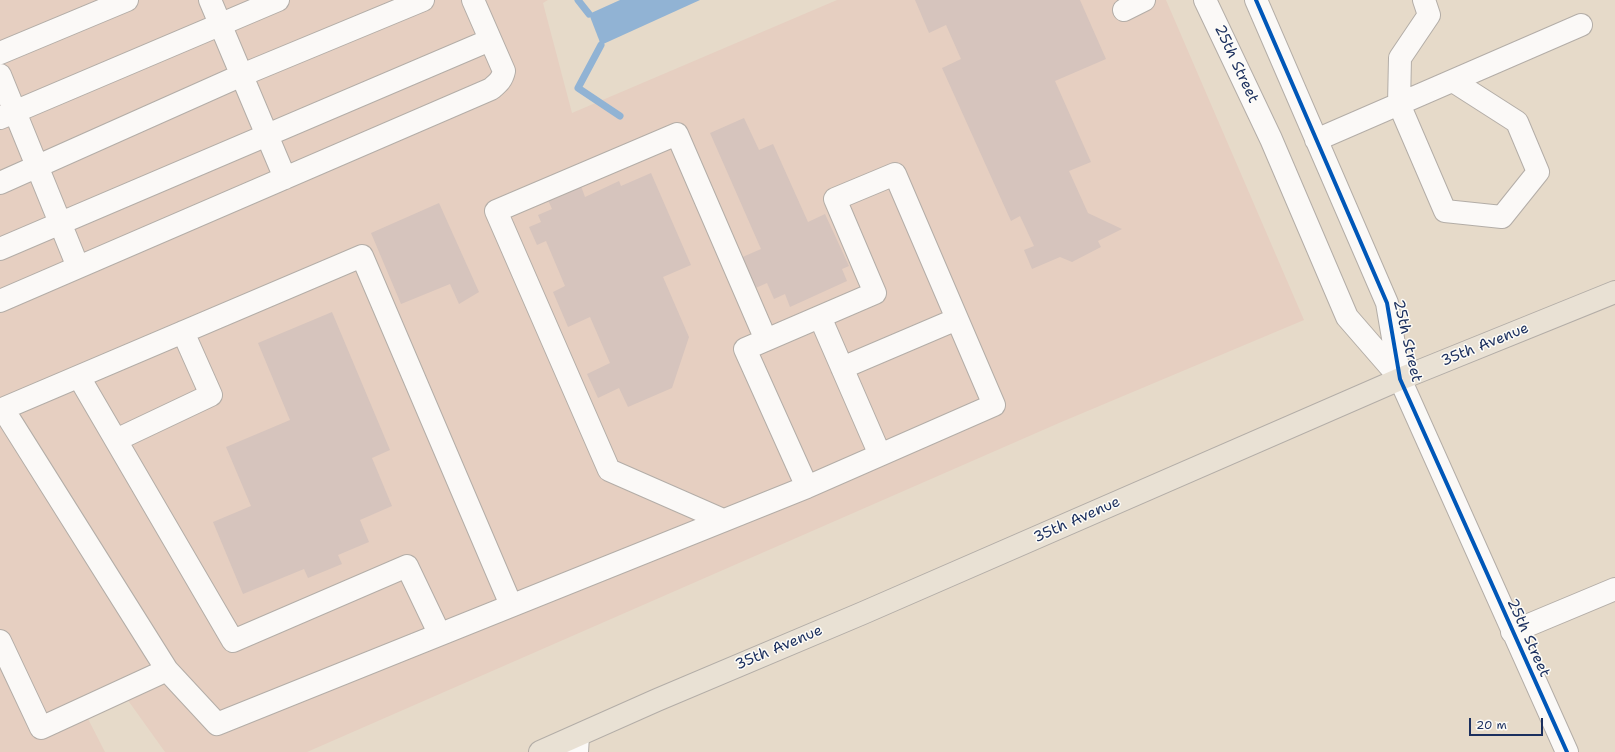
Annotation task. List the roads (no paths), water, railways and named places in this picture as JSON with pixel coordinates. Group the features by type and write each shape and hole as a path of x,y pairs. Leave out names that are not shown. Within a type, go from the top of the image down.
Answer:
{"main road":[{"name":"35th Avenue","path":"540,752 578,744 657,700 870,610 1400,379 1615,292"}],"street":[{"path":"0,53 127,0"},
{"path":"210,0 285,178"},
{"path":"7,114 278,0"},
{"path":"0,183 242,75 423,0"},
{"path":"0,301 491,89 499,82 504,71 473,0"},
{"path":"1124,10 1144,0"},
{"name":"25th Street","path":"1205,0 1271,139 1347,317 1400,379"},
{"name":"25th Street","path":"1256,0 1387,303 1400,379 1566,752"},
{"path":"1424,0 1429,15 1400,58 1399,104 1445,211 1502,217 1538,172 1517,122 1453,81"},
{"path":"1316,140 1581,25"},
{"path":"0,249 61,224 266,134 490,40"},
{"path":"0,75 7,114 37,166 78,267"},
{"path":"723,520 609,470 496,211 677,134 766,340"},
{"path":"510,604 362,256 2,410 167,670 216,724 510,604 807,487 994,405 895,174 835,199 875,293 745,349 807,487"},
{"path":"820,317 880,455"},
{"path":"842,368 957,319"},
{"path":"116,440 211,395 183,332"},
{"path":"79,377 233,641 407,566 439,633"},
{"path":"1512,632 1615,589"},
{"path":"0,641 41,728 167,670"}],"water":[{"path":"620,0 700,0 601,45 589,14"}],"waterway":[{"path":"578,0 589,14"},
{"path":"601,45 578,88 620,116"}]}
